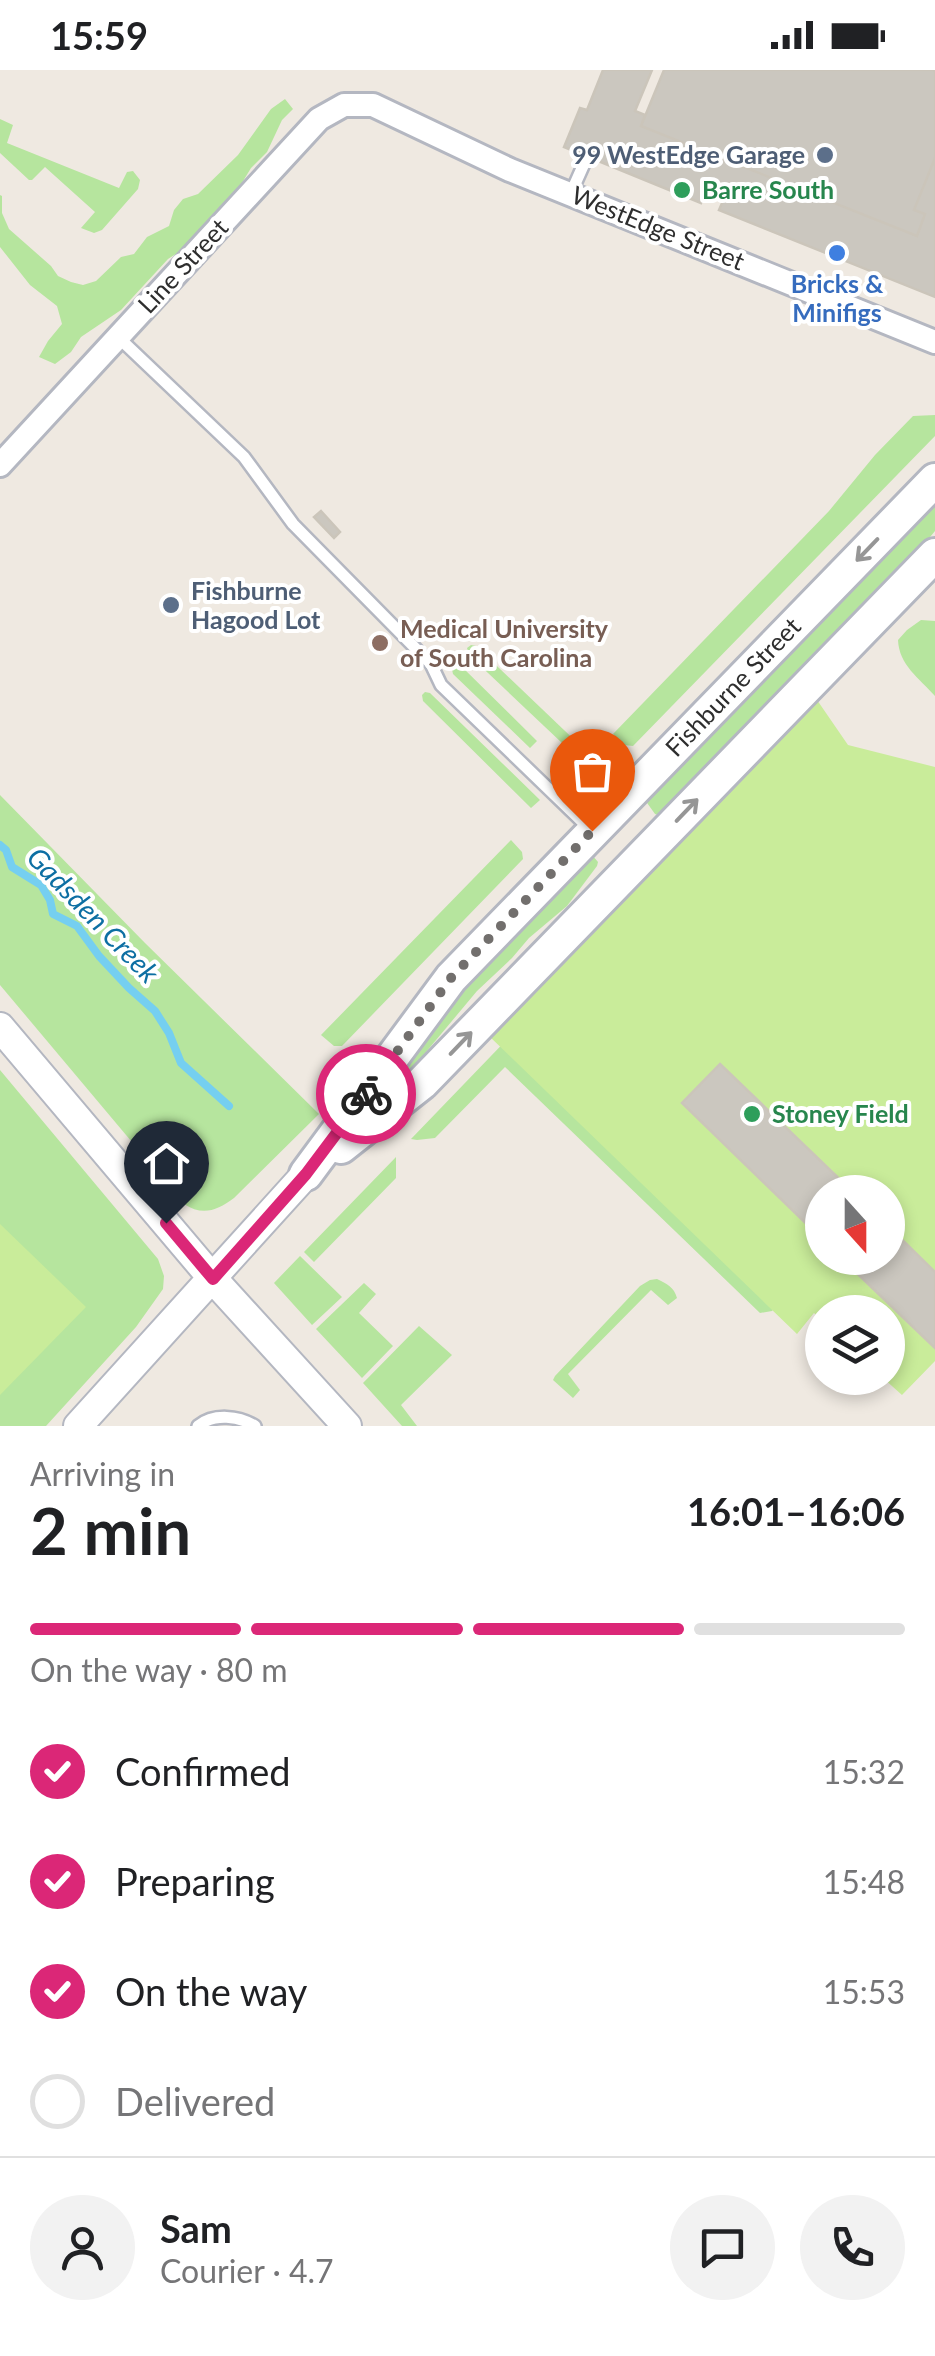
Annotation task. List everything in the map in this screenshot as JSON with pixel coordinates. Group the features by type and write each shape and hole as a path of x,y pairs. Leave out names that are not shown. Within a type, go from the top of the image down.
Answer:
{"main road":[{"name":"Fishburne Street","path":"306,1174 451,978 935,480"},
{"name":"Fishburne Street","path":"306,1174 422,1083 935,555"},
{"path":"598,826 642,857"}],"street":[{"name":"Line Street","path":"0,465 319,119 344,104 373,104 384,109"},
{"name":"WestEdge Street","path":"384,109 510,170 935,342"},
{"path":"0,1027 213,1279 347,1426"},
{"name":"Fishburne Street","path":"78,1426 306,1174"}],"lane":[{"path":"571,192 587,157"},
{"path":"118,337 244,457 293,524 431,664 440,685 598,826"},
{"path":"198,1426 203,1421 230,1416 255,1426"}],"green space":[{"path":"285,99 293,109 282,120 267,152 182,250 168,259 121,310 81,337 71,352 55,364 39,357 62,324 57,306 30,285 0,247 0,195 9,229 58,276 83,285 96,281 121,257 134,254 147,237 169,226 183,199 198,194 238,155 271,109"},
{"path":"0,119 13,125 7,143 119,188 127,172 133,171 140,180 138,189 102,230 94,233 81,228 95,212 45,167 29,180 0,153"},
{"path":"935,415 935,436 633,746 624,745 613,734 829,511 875,455 913,416"},
{"path":"935,497 935,531 907,565 661,816 655,814 645,800"},
{"path":"921,620 935,621 935,696 911,671 899,649 898,640"},
{"path":"471,645 587,752 580,760 470,656 467,648"},
{"path":"458,663 537,741 530,748 453,674 451,665"},
{"path":"425,692 540,800 531,808 423,701"},
{"name":"Stoney Field","path":"815,697 848,745 935,767 935,1361 905,1392 905,1295 805,1295 805,1324 797,1334 488,1035"},
{"path":"0,795 319,1114 222,1206 203,1211 184,1204 0,985"},
{"path":"511,840 523,859 342,1046 334,1046 321,1035"},
{"path":"592,855 597,866 567,906 477,991 411,1070 403,1074 462,987"},
{"path":"520,1026 791,1290 772,1311 760,1313 505,1067 435,1138 411,1139"},
{"path":"0,1070 158,1259 164,1276 163,1289 136,1327 46,1426 0,1426"},
{"path":"396,1157 396,1178 314,1262 304,1252"},
{"path":"0,1224 86,1307 0,1395"},
{"path":"300,1256 342,1297 312,1325 274,1283"},
{"path":"657,1279 672,1288 677,1298 668,1305 651,1290 568,1374 580,1390 573,1398 553,1380 555,1376 640,1286"},
{"path":"364,1283 376,1294 359,1313 393,1346 362,1378 316,1329"},
{"path":"419,1326 452,1355 401,1405 417,1426 402,1426 363,1383"}],"building":[{"path":"603,70 652,70 635,111 645,115 641,126 917,236 925,214 914,210 935,158 935,297 719,210 726,194 707,187 701,203 564,147 580,108 587,110"},
{"name":"99 WestEdge Garage","path":"664,70 935,70 935,158 914,210 925,214 917,236 641,126"},
{"path":"321,511 340,532 334,538 314,517"},
{"path":"720,1064 835,1175 805,1175 805,1222 682,1103"},
{"path":"905,1243 935,1272 935,1348 905,1319 905,1295 880,1295 859,1275 905,1275"}],"waterway":[{"name":"Gadsden Creek","path":"0,845 12,867 41,885 53,914 77,926 99,956 155,1011 181,1063 229,1106"}],"way so far":[{"path":"366,1094 451,978 592,831"}],"place":[{"name":"99 WestEdge Garage","path":"825,155"},
{"name":"Barre South","path":"682,190"},
{"name":"Bricks & Minifigs","path":"837,253"},
{"name":"Fishburne Hagood Lot","path":"171,605"},
{"name":"Medical University of South Carolina","path":"380,643"},
{"name":"Stoney Field","path":"752,1114"}],"route":[{"path":"166,1223 213,1279 306,1174 366,1094"}]}
